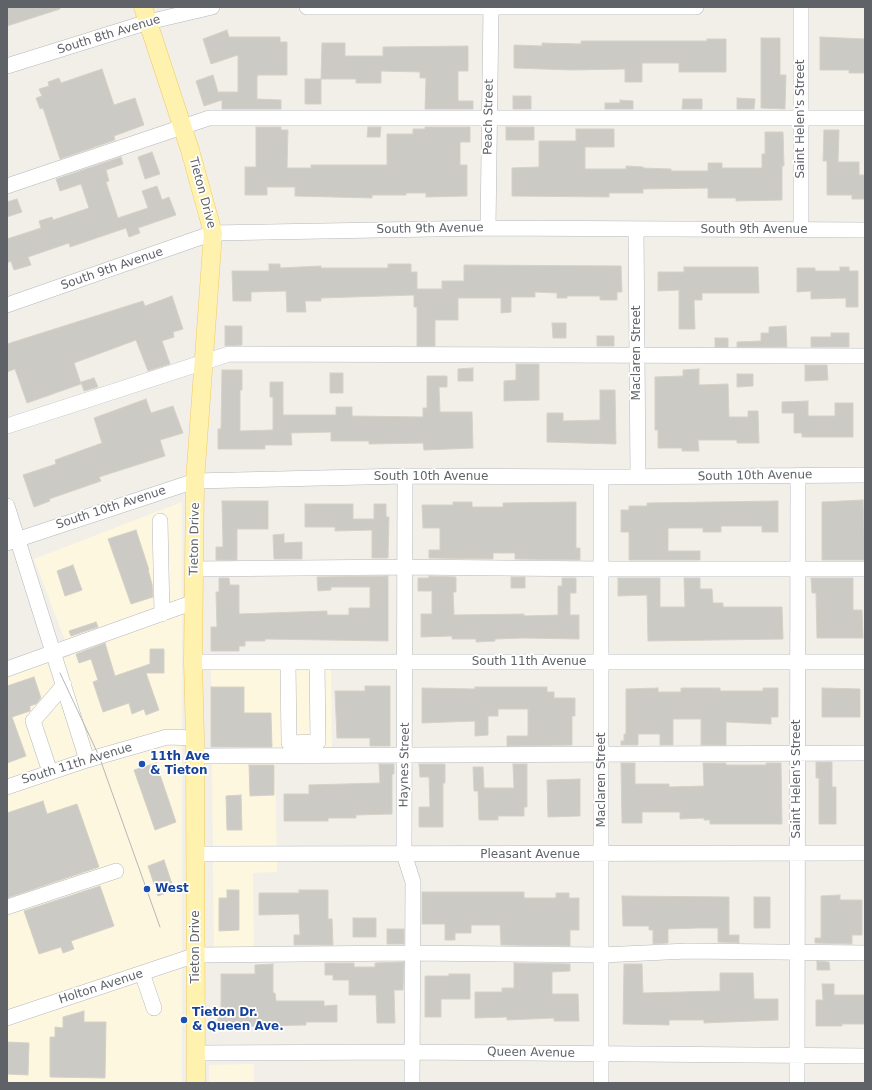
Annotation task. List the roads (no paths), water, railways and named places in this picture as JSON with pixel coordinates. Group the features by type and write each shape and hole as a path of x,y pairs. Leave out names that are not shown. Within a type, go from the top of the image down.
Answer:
{"main road":[{"name":"Tieton Drive","path":"145,14 182,126 213,233 195,480 193,662 195,747 196,1083"}],"street":[{"name":"South 8th Avenue","path":"7,66 145,14 212,7"},
{"path":"307,7 696,7"},
{"name":"Peach Street","path":"488,228 491,7"},
{"name":"Saint Helen's Street","path":"801,7 801,230"},
{"path":"7,186 209,118 865,118"},
{"name":"South 9th Avenue","path":"7,305 213,233 488,228 636,230 865,230"},
{"name":"Maclaren Street","path":"636,230 638,477"},
{"path":"7,426 229,354 865,356"},
{"name":"Saint Helen's Street","path":"797,1083 798,475"},
{"name":"South 10th Avenue","path":"13,541 195,480 405,476 638,477 865,475"},
{"name":"Haynes Street","path":"405,476 406,662 404,854 413,882 412,1083"},
{"name":"Maclaren Street","path":"601,477 601,1083"},
{"path":"7,506 13,541 54,654 87,760"},
{"path":"160,522 162,614"},
{"path":"194,569 406,567 865,569"},
{"path":"7,669 54,654 194,602"},
{"name":"South 11th Avenue","path":"193,662 865,662"},
{"path":"288,662 289,743 318,742 317,662"},
{"path":"50,772 33,720 62,679"},
{"name":"South 11th Avenue","path":"7,787 87,760 167,737 195,747 405,755 865,753"},
{"name":"Pleasant Avenue","path":"195,854 602,855 865,853"},
{"path":"7,907 116,871"},
{"name":"Holton Avenue","path":"7,1018 196,956 413,953 602,955 688,951 865,953"},
{"path":"142,973 154,1008"},
{"name":"Queen Avenue","path":"196,1053 412,1052 865,1056"}],"tram line":[{"path":"60,673 99,756 160,927"}],"place":[{"name":"11th Ave & Tieton","path":"142,764"},
{"name":"West","path":"147,889"},
{"name":"Tieton Dr. & Queen Ave.","path":"184,1020"}]}
